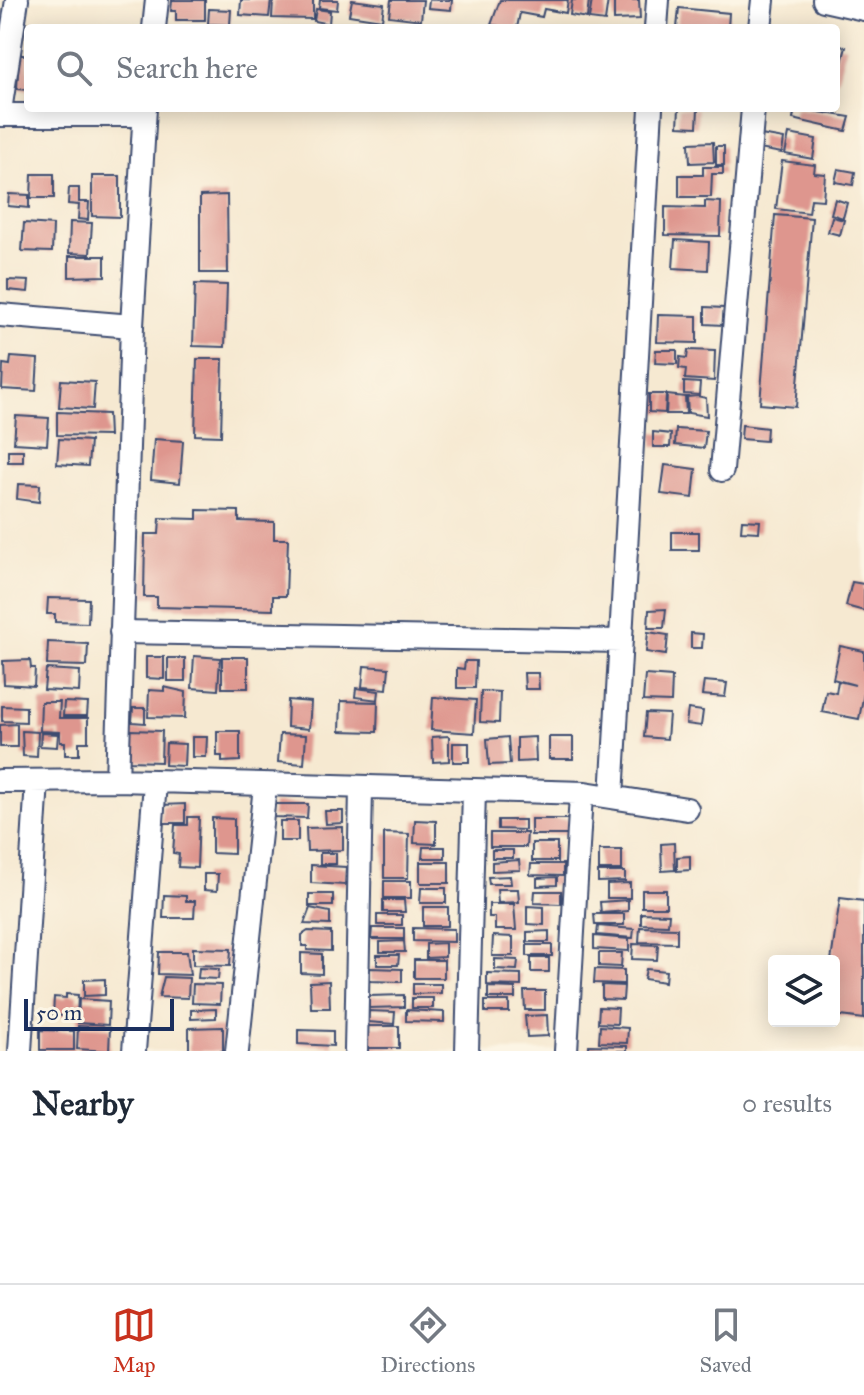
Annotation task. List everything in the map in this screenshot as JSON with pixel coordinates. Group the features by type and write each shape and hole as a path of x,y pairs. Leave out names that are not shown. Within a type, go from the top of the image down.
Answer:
{"street":[{"path":"17,0 0,113 72,112"},
{"path":"154,24 157,0"},
{"path":"656,24 658,0"},
{"path":"760,24 763,0"},
{"path":"824,0 864,9"},
{"path":"117,780 132,326 145,112"},
{"path":"612,797 651,112"},
{"path":"722,470 753,112"},
{"path":"0,315 132,326"},
{"path":"121,632 621,641"},
{"path":"0,781 117,780 581,795 687,809"},
{"path":"20,1051 37,781"},
{"path":"134,1051 155,783"},
{"path":"237,1051 265,786"},
{"path":"356,1051 361,788"},
{"path":"467,1051 474,791"},
{"path":"566,1051 581,795"}],"building":[{"path":"172,0 205,0 205,20 176,20 176,11 171,11"},
{"path":"241,0 271,0 269,17 240,15"},
{"path":"273,0 313,0 313,19 272,18"},
{"path":"320,0 338,0 337,10 319,8"},
{"path":"352,0 384,4 382,20 349,15"},
{"path":"391,0 423,0 421,20 389,16"},
{"path":"429,0 452,0 451,10 428,8"},
{"path":"500,0 568,0 566,13 544,9 542,17 520,13 518,24 491,24"},
{"path":"572,0 589,0 587,18 570,15"},
{"path":"592,0 608,0 605,21 589,19"},
{"path":"614,0 639,0 640,19 614,20"},
{"path":"679,8 729,13 728,24 677,24"},
{"path":"209,9 231,10 230,24 208,24"},
{"path":"316,9 330,11 329,24 314,21"},
{"path":"840,46 846,47 840,70"},
{"path":"19,55 24,55 24,90 17,89"},
{"path":"679,112 698,112 697,127 678,126"},
{"path":"794,112 850,117 846,131 793,119"},
{"path":"789,134 816,139 813,159 785,154"},
{"path":"761,135 784,139 782,153 759,149"},
{"path":"713,142 714,162 690,163 689,143"},
{"path":"716,146 724,146 724,165 716,165"},
{"path":"782,161 815,165 814,173 825,174 823,200 811,199 809,213 776,209"},
{"path":"703,167 723,167 723,174 712,174 711,197 679,197 679,175 703,175"},
{"path":"838,169 855,172 853,185 835,182"},
{"path":"32,174 54,174 54,198 31,198"},
{"path":"92,176 120,176 120,217 92,216"},
{"path":"69,188 79,188 79,202 89,202 88,220 78,219 79,205 68,204"},
{"path":"9,194 29,195 29,208 8,206"},
{"path":"227,195 228,273 200,273 200,196"},
{"path":"835,199 847,203 843,218 831,214"},
{"path":"705,201 721,202 720,236 665,235 665,207 705,208"},
{"path":"775,215 812,218 796,407 760,404"},
{"path":"832,217 844,220 840,235 828,232"},
{"path":"70,222 92,223 90,254 69,253"},
{"path":"24,223 53,225 52,252 22,251"},
{"path":"675,240 709,242 708,270 673,268"},
{"path":"69,256 105,256 105,276 69,277"},
{"path":"8,280 29,281 28,292 8,290"},
{"path":"195,284 227,285 225,347 193,346"},
{"path":"705,307 724,308 723,325 705,324"},
{"path":"658,315 697,316 697,343 657,342"},
{"path":"656,350 677,350 677,364 655,363"},
{"path":"688,350 715,351 714,381 685,379 686,369 679,368 680,357 687,358"},
{"path":"11,357 38,359 36,391 2,389 3,364 10,365"},
{"path":"197,359 223,359 221,436 195,435"},
{"path":"61,380 95,382 93,409 59,407"},
{"path":"684,382 700,383 699,395 684,394"},
{"path":"649,394 666,394 665,413 649,412"},
{"path":"667,395 685,397 686,414 666,414"},
{"path":"687,397 706,398 707,416 688,413"},
{"path":"57,412 108,414 109,436 57,435"},
{"path":"16,416 49,418 47,445 14,443"},
{"path":"742,425 767,428 766,441 741,439"},
{"path":"676,429 706,431 704,448 675,445"},
{"path":"653,432 671,434 670,447 653,447"},
{"path":"59,439 90,441 88,466 57,464"},
{"path":"154,439 183,441 180,483 151,480"},
{"path":"8,450 23,450 23,462 8,462"},
{"path":"665,465 696,469 693,498 661,494"},
{"path":"18,484 40,485 39,502 17,499"},
{"path":"197,510 239,511 239,521 274,522 274,539 288,539 286,596 273,596 273,610 157,607 157,597 144,597 145,534 159,534 160,518 197,519"},
{"path":"742,520 760,521 759,532 741,531"},
{"path":"672,532 699,532 699,550 672,550"},
{"path":"852,582 864,584 864,611 846,606"},
{"path":"48,598 89,599 88,623 55,622 55,614 47,614"},
{"path":"666,609 664,628 648,628 649,610"},
{"path":"648,632 668,635 666,655 646,652"},
{"path":"691,633 703,634 702,648 691,648"},
{"path":"48,642 88,644 87,666 47,665"},
{"path":"840,646 864,651 864,693 859,719 822,712 826,691 836,693 838,681 855,685 833,679"},
{"path":"194,656 220,658 218,690 192,688"},
{"path":"146,657 164,657 164,679 146,678"},
{"path":"222,657 248,657 248,688 222,688"},
{"path":"168,658 185,658 185,681 168,681"},
{"path":"30,660 31,668 35,668 34,686 4,684 3,661"},
{"path":"465,661 476,661 475,688 457,688 457,668 464,669"},
{"path":"364,666 389,668 387,689 362,687"},
{"path":"46,669 80,671 79,692 44,690"},
{"path":"524,673 538,673 539,689 525,689"},
{"path":"645,675 672,677 671,702 643,701"},
{"path":"704,681 727,683 725,697 702,695"},
{"path":"164,687 186,692 185,718 148,717 149,690 164,691"},
{"path":"356,688 379,691 378,700 355,697"},
{"path":"481,691 500,692 499,723 480,722"},
{"path":"433,697 476,700 474,733 431,730"},
{"path":"288,700 311,702 309,729 287,727"},
{"path":"341,701 378,702 377,732 340,731"},
{"path":"41,702 60,702 59,718 88,718 88,742 79,742 79,755 65,755 65,742 60,742 60,732 40,731"},
{"path":"64,702 88,703 87,716 63,716"},
{"path":"2,706 26,707 26,722 2,721"},
{"path":"133,708 145,708 145,723 132,722"},
{"path":"688,709 703,711 701,726 686,724"},
{"path":"646,713 669,714 667,739 644,737"},
{"path":"17,724 17,747 0,747 0,725"},
{"path":"130,730 162,731 161,762 129,761"},
{"path":"22,731 38,732 37,757 23,756"},
{"path":"217,731 240,731 240,761 222,762 222,756 217,756"},
{"path":"41,733 58,734 57,747 40,746"},
{"path":"280,734 306,735 304,764 278,762"},
{"path":"449,736 449,761 433,762 432,737"},
{"path":"192,737 207,737 206,757 192,757"},
{"path":"508,737 510,764 489,765 487,739"},
{"path":"535,737 536,761 517,762 517,738"},
{"path":"549,737 573,737 573,759 549,759"},
{"path":"166,743 185,744 184,766 165,765"},
{"path":"453,743 469,743 469,762 453,762"},
{"path":"185,804 185,823 162,823 162,805"},
{"path":"273,804 308,804 307,818 272,817"},
{"path":"325,811 343,811 343,823 326,824"},
{"path":"188,817 199,817 197,868 178,867 179,854 173,853 175,825 188,825"},
{"path":"212,818 234,819 234,854 212,853"},
{"path":"531,819 568,819 568,835 531,835"},
{"path":"415,820 436,821 436,844 414,843"},
{"path":"498,820 525,820 525,830 498,829"},
{"path":"280,821 298,821 298,841 280,841"},
{"path":"343,827 343,850 307,851 306,828"},
{"path":"384,833 409,834 408,878 384,878"},
{"path":"490,833 527,833 526,847 490,847"},
{"path":"532,843 557,843 557,861 532,861"},
{"path":"674,843 675,870 662,871 661,844"},
{"path":"423,847 445,847 445,858 422,858"},
{"path":"492,850 513,850 513,858 492,858"},
{"path":"599,850 622,850 622,870 599,870"},
{"path":"320,853 336,853 336,864 320,864"},
{"path":"690,856 690,870 677,871 677,857"},
{"path":"519,860 520,870 492,871 492,862"},
{"path":"420,862 449,862 449,883 420,883"},
{"path":"531,864 563,864 563,876 530,875"},
{"path":"311,865 346,867 345,885 311,883"},
{"path":"598,872 625,872 625,881 598,882"},
{"path":"204,874 218,874 217,891 204,890"},
{"path":"510,876 511,884 489,884 488,877"},
{"path":"557,877 557,885 537,886 537,878"},
{"path":"384,881 411,881 411,898 384,898"},
{"path":"630,883 630,898 607,898 607,884"},
{"path":"421,888 446,888 446,903 420,903"},
{"path":"497,889 518,889 519,902 498,903"},
{"path":"642,890 666,890 666,907 642,907"},
{"path":"535,891 561,891 561,904 534,903"},
{"path":"309,894 333,894 333,906 309,906"},
{"path":"164,895 186,896 186,901 195,901 194,918 163,918"},
{"path":"840,898 864,901 864,1019 840,1016 840,955 832,955"},
{"path":"383,900 404,900 405,912 383,912"},
{"path":"628,900 628,911 601,913 600,902"},
{"path":"489,904 514,904 516,930 495,930 495,917 489,917"},
{"path":"527,906 544,907 544,925 527,924"},
{"path":"423,907 448,907 448,926 423,926"},
{"path":"310,908 330,912 330,925 304,924"},
{"path":"641,913 669,914 668,925 641,924"},
{"path":"594,914 624,914 624,925 595,925"},
{"path":"377,915 402,915 402,925 377,925"},
{"path":"598,926 634,929 633,938 597,935"},
{"path":"640,927 677,928 677,943 639,942"},
{"path":"372,928 404,928 404,939 371,939"},
{"path":"413,928 454,929 454,942 413,941"},
{"path":"308,931 331,932 331,951 307,950 307,946 302,946 302,935"},
{"path":"549,931 549,942 527,942 527,932"},
{"path":"493,936 513,937 513,956 492,956"},
{"path":"594,936 629,939 629,951 594,949"},
{"path":"404,941 405,952 380,952 380,942"},
{"path":"445,943 445,957 426,958 426,944"},
{"path":"633,944 658,945 657,960 632,959"},
{"path":"527,945 552,945 552,956 527,956"},
{"path":"193,948 231,949 230,966 193,965"},
{"path":"159,952 187,952 190,975 158,974"},
{"path":"301,953 322,954 322,974 301,973"},
{"path":"599,953 622,953 621,967 599,966"},
{"path":"377,955 399,955 398,965 377,965"},
{"path":"531,958 549,958 549,972 531,972"},
{"path":"495,959 518,960 517,970 495,969"},
{"path":"414,960 444,960 444,978 414,978"},
{"path":"199,968 219,969 218,979 198,978"},
{"path":"370,968 402,969 402,982 370,981"},
{"path":"595,969 624,970 624,984 594,983"},
{"path":"646,969 666,971 665,982 644,979"},
{"path":"487,973 521,974 521,986 487,985"},
{"path":"164,977 189,978 188,998 159,997"},
{"path":"105,979 105,995 84,996 84,980"},
{"path":"329,981 330,1008 311,1008 310,982"},
{"path":"193,984 221,985 220,1004 192,1003"},
{"path":"413,984 441,984 441,993 413,994"},
{"path":"602,985 624,986 623,1000 602,999"},
{"path":"488,987 515,988 515,998 488,998"},
{"path":"524,991 545,991 545,1010 525,1010"},
{"path":"66,994 78,995 77,1017 53,1015 54,997 66,998"},
{"path":"404,995 404,1007 369,1008 369,996"},
{"path":"412,998 433,998 433,1008 412,1008"},
{"path":"79,999 109,1001 108,1025 78,1023"},
{"path":"485,1001 509,1001 509,1012 485,1012"},
{"path":"599,1007 618,1008 617,1024 598,1023"},
{"path":"216,1009 216,1018 191,1019 191,1010"},
{"path":"406,1010 444,1012 444,1022 406,1021"},
{"path":"369,1011 395,1012 394,1024 368,1022"},
{"path":"547,1015 548,1036 527,1037 525,1016"},
{"path":"78,1026 110,1028 109,1051 77,1049"},
{"path":"368,1026 399,1026 399,1048 368,1048"},
{"path":"600,1026 628,1028 627,1043 599,1042"},
{"path":"223,1027 223,1051 189,1051 189,1028"},
{"path":"40,1030 74,1031 74,1050 40,1050"},
{"path":"298,1030 333,1031 333,1046 298,1044"},
{"path":"589,1045 627,1046 627,1051 589,1051"}]}
